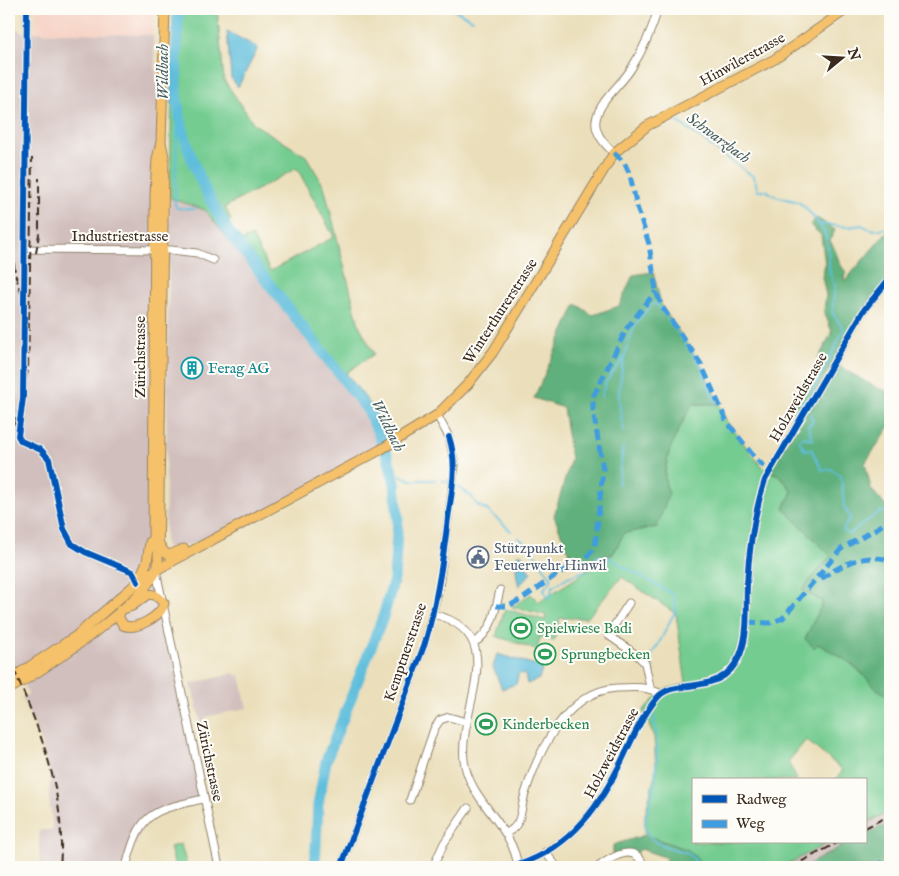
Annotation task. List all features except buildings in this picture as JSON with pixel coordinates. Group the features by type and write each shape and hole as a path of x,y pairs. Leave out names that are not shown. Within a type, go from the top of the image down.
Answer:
{"main road":[{"name":"Zürichstrasse","path":"156,572 159,544 159,249 156,176 161,142 165,9"},
{"name":"Hinwilerstrasse","path":"698,99 775,59 848,9"},
{"name":"Winterthurerstrasse","path":"9,680 76,636 138,582 210,540 392,444 437,414 468,384 493,352 614,153 647,126 698,99"},
{"name":"Zürichstrasse","path":"156,572 153,565 152,532 159,249"},
{"path":"138,582 149,556 152,532"},
{"path":"159,544 164,552 170,555 196,543 210,540"},
{"name":"Winterthurerstrasse","path":"9,689 66,653 120,610 150,582 156,572"},
{"path":"148,594 156,596 164,603 160,613 153,619 128,627 121,622 120,610 132,606 148,594"}],"street":[{"path":"27,9 23,395 18,438 22,442 41,450 49,459 64,529 72,544 85,552 134,572 138,582"},
{"path":"614,153 598,133 596,121 600,110 630,70 651,31 658,9"},
{"name":"Industriestrasse","path":"25,249 159,249 193,252 213,260"},
{"name":"Holzweidstrasse","path":"518,866 545,852 574,832 598,806 640,723 661,694 669,690 691,688 714,680 730,670 738,658 746,631 748,574 755,521 765,480 864,310 890,278"},
{"name":"Kemptnerstrasse","path":"341,867 425,644 434,614 442,568 455,465 449,437 437,414"},
{"name":"Zürichstrasse","path":"156,572 219,867"},
{"path":"474,643 487,634 500,590"},
{"path":"629,603 608,636 638,656 645,663 650,687"},
{"path":"434,614 457,623 474,643 478,661 478,681 466,722 463,747 467,773 479,795 506,833 518,866"},
{"path":"506,833 512,831 519,822 524,796 533,771 554,731 580,701 602,691 650,687 661,694"},
{"path":"410,800 434,729 440,720 449,717 466,722"},
{"path":"126,867 134,838 146,819 166,808 203,799"},
{"path":"433,867 444,843 468,808"},
{"path":"9,812 9,835"},
{"path":"545,852 557,867"},
{"path":"598,867 616,855 628,852 638,856 644,867"}],"shaded area":[{"path":"36,9 153,9 153,35 35,32"},
{"path":"9,22 21,32 153,35 161,142 153,564 203,799 146,819 126,867 40,867 39,830 53,830 49,797 51,777 39,736 22,698 28,694 17,670 12,672 9,665"},
{"path":"170,198 205,210 367,416 380,450 210,540 167,549 165,543"},
{"path":"235,673 236,676 240,675 247,708 205,717 208,733 204,734 191,684"},
{"path":"890,811 890,823 866,834 866,823"},
{"path":"826,844 845,844 804,867 782,867"}],"green space":[{"path":"173,9 217,9 224,80 254,124 306,156 324,186 359,325 374,354 346,373 398,440 380,450 367,416 205,210 170,198","holes":["297,168 334,237 270,271 252,236 242,241 228,223 231,220 225,207"]},
{"path":"817,218 835,230 830,241 846,272 845,281 890,228 890,278 876,294 804,409 795,411 790,408 792,401 808,378 832,332 824,311 826,295 822,277 825,264 821,235 812,227 811,223"},
{"path":"653,272 662,307 701,364 719,404 692,404 681,424 667,460 665,483 669,493 657,527 624,533 613,554 573,563 554,516 571,459 563,408 534,398 576,304 593,315 619,306 633,275"},
{"path":"835,364 877,388 890,392 890,426 865,463 871,489 890,511 890,697 874,687 862,673 846,660 818,644 814,648 805,639 823,602 802,590 831,556 784,509 792,491 781,476 769,471"},
{"path":"692,404 719,404 727,422 755,458 765,469 781,476 792,492 784,509 831,556 802,590 823,602 818,644 845,659 890,697 890,811 866,823 866,778 837,778 843,770 806,740 788,762 796,778 692,778 692,844 826,844 782,867 705,867 688,850 645,835 645,815 656,770 654,737 643,711 663,690 686,684 676,614 622,577 587,618 560,618 554,641 540,637 537,650 496,636 505,609 545,620 546,615 512,607 531,594 539,602 613,554 624,533 657,527 669,449"},
{"path":"890,823 890,867 804,867 845,844 866,844 866,834"},
{"path":"645,835 688,850 705,867 665,867 663,863 667,858 641,849 635,855 613,857 613,845"},
{"path":"181,844 187,867 175,867 170,847"}],"water":[{"path":"227,31 258,48 238,87 231,78"},
{"path":"518,554 522,554 524,564 531,573 519,586 516,570"},
{"name":"Sprungbecken","path":"545,648 551,654 545,660 539,654"},
{"path":"497,654 543,667 539,679 527,684 525,675 519,673 516,684 502,689 493,667"}],"waterway":[{"name":"Wildbach","path":"178,9 176,69 178,105 181,123 197,173 231,235 369,412 387,454 395,483 398,518 394,579 383,617 326,761 318,805 315,867"},
{"name":"Schwarzbach","path":"453,9 473,20"},
{"path":"178,103 175,204 177,208 195,209"},
{"name":"Schwarzbach","path":"674,119 754,177 758,191 766,190 777,197 798,202 805,207 825,234 830,274 835,286 832,313 844,329 809,399 800,401 804,406"},
{"path":"818,224 846,227 862,225 876,230 890,226"},
{"path":"624,432 619,398 624,357 639,320 656,303 700,364 716,403"},
{"path":"601,397 606,382 625,356"},
{"name":"Schwarzbach","path":"810,414 813,421 808,426 813,440 804,437 799,441 805,450 811,449 822,470 831,469 841,476 844,506 850,518 843,530 849,534 881,511 888,515"},
{"path":"618,484 623,447"},
{"path":"390,471 411,480 435,480"},
{"path":"442,480 448,482"},
{"path":"458,487 471,496 477,505 487,510 511,531"},
{"path":"518,537 531,549 552,579 544,589 547,597 551,595 552,587 568,577 585,571 598,556 609,558 674,595 676,611 651,655 654,680"},
{"path":"654,716 657,758 652,796 645,824 647,833 660,844 687,852 701,867"}],"railway":[{"path":"9,436 23,398 28,370 32,158"},
{"path":"36,253 39,234 39,178"},
{"path":"11,239 15,273 26,312"},
{"path":"9,658 40,734 55,785 61,839 60,867"},
{"path":"866,827 890,815"},
{"path":"791,867 835,844"}],"marked path":[{"path":"614,153 624,162 630,175 637,207 649,244 656,291 662,307 701,364 727,422 755,458 769,471"},
{"path":"496,606 509,606 525,597 559,573 576,565 587,557 595,547 603,469 593,411 593,397 627,328 656,291"},
{"path":"747,622 770,623 783,618 841,549 879,527 890,518"},
{"path":"821,579 854,561 871,558 890,560"},
{"path":"874,867 890,859"}],"cycle path":[{"path":"27,9 23,398 18,436 21,441 41,450 49,459 64,529 72,544 85,552 133,572 138,582"},
{"path":"518,865 555,847 584,821 596,806 616,772 639,725 657,698 675,688 710,682 722,677 732,669 740,655 745,638 751,545 755,518 765,480 864,310 890,278"},
{"path":"341,867 429,628 439,581 452,487 454,467 449,437"}],"place":[{"name":"Ferag AG","path":"192,368"},
{"name":"Stützpunkt Feuerwehr Hinwil","path":"478,557"},
{"name":"Spielwiese Badi","path":"521,628"},
{"name":"Sprungbecken","path":"545,654"},
{"name":"Kinderbecken","path":"486,724"}]}
